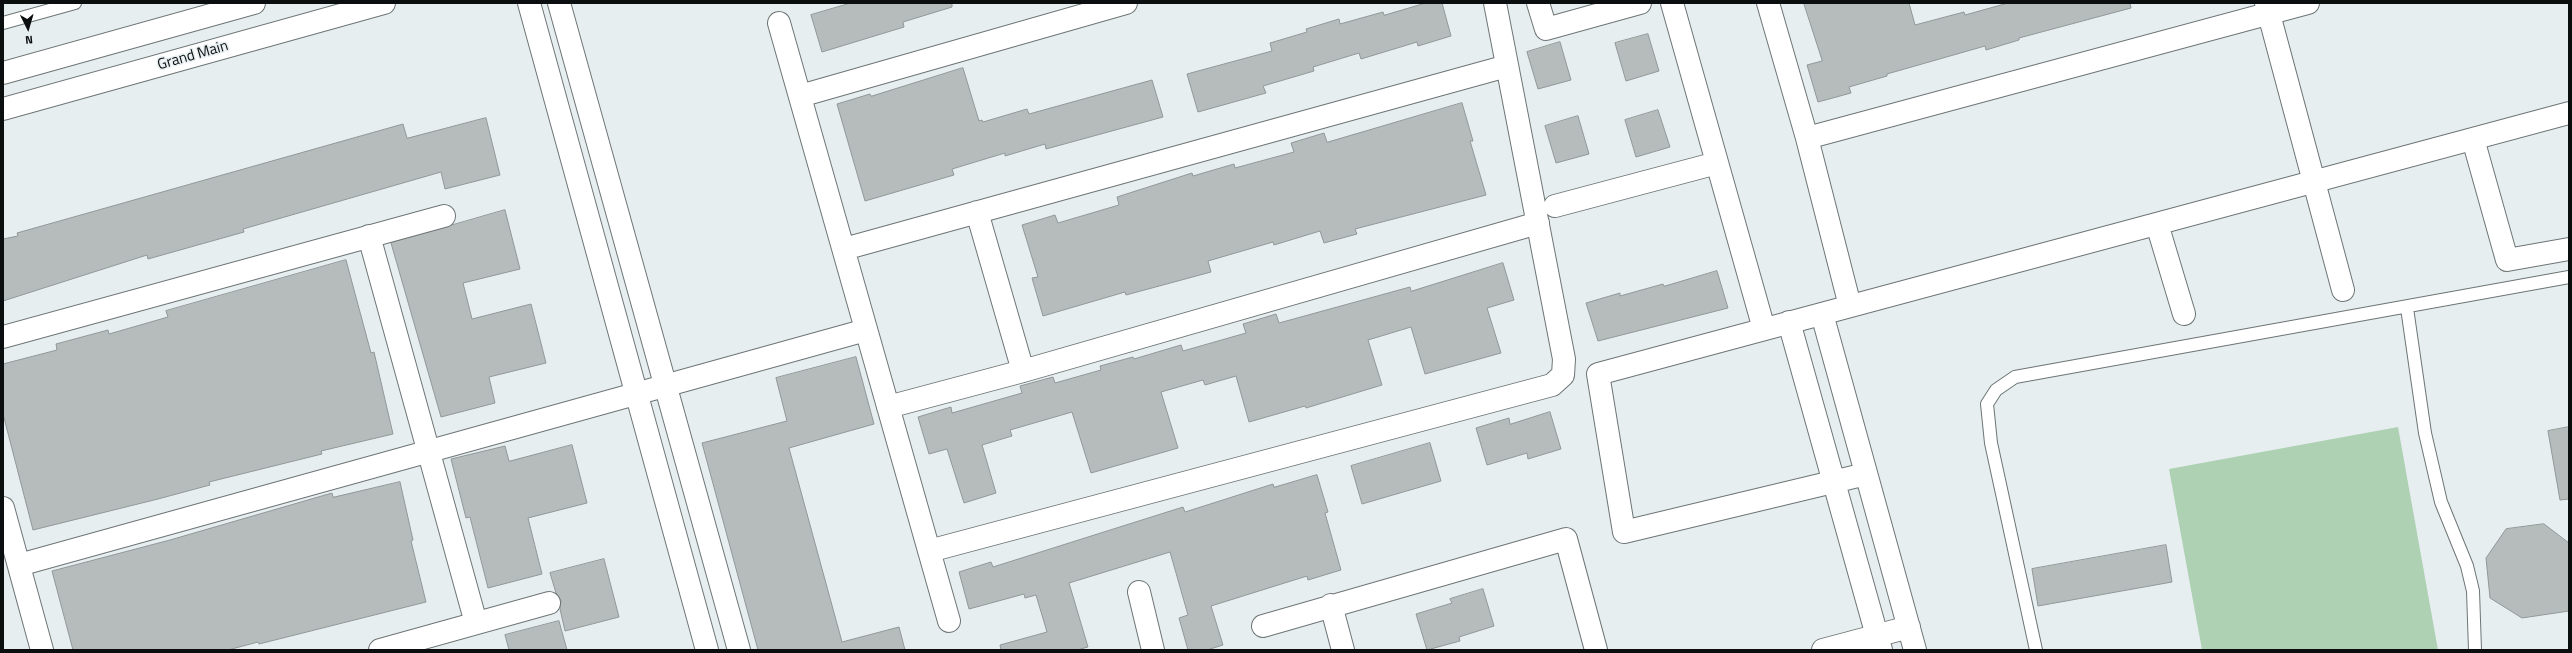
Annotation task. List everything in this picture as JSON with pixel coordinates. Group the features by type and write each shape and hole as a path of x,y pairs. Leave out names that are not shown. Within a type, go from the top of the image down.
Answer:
{"street":[{"path":"3,73 254,3"},
{"name":"Grand Main","path":"3,109 339,9 384,3"},
{"path":"529,3 635,393 707,650"},
{"path":"559,3 664,385 739,650"},
{"path":"800,96 1126,3"},
{"path":"929,551 1552,385 1563,375 1564,359 1495,3"},
{"path":"1538,3 1546,29 1640,3"},
{"path":"1672,3 1764,329"},
{"path":"1768,3 1807,138 1850,306"},
{"path":"1807,138 2267,8 2308,3"},
{"path":"2267,8 2343,290"},
{"path":"779,23 949,621"},
{"path":"548,72 576,65"},
{"path":"844,249 1507,66"},
{"path":"1866,474 1624,532 1598,374 2157,224 2313,180 2569,113"},
{"path":"2473,139 2507,260 2569,249"},
{"path":"1555,206 1717,163"},
{"path":"977,212 1023,371"},
{"path":"3,337 444,216"},
{"path":"888,407 1023,371 1538,223"},
{"path":"2157,224 2184,314"},
{"path":"369,236 476,623"},
{"path":"1822,314 1915,650"},
{"path":"1789,322 1879,643"},
{"path":"19,565 429,453 635,393 866,330"},
{"path":"3,508 42,650"},
{"path":"1264,626 1566,539 1596,650"},
{"path":"1139,592 1153,650"},
{"path":"380,650 549,603"},
{"path":"1331,606 1343,650"},
{"path":"1823,650 1879,643 1909,627"}],"lane":[{"path":"3,23 75,3"},
{"path":"2036,650 1991,443 1987,404 1996,390 2015,377 2407,308 2569,277"},
{"path":"2407,308 2425,433 2441,502 2467,566 2473,591 2475,650"}],"green space":[{"path":"2398,427 2438,650 2202,650 2169,469"}],"building":[{"path":"851,3 952,3 952,7 903,22 904,27 822,52 811,15"},
{"path":"1426,3 1442,3 1451,36 1418,46 1417,42 1361,59 1359,53 1313,67 1314,71 1263,86 1266,93 1198,112 1187,74 1272,51 1270,43 1307,32 1306,29 1339,19 1340,24 1383,12 1384,15"},
{"path":"1804,3 1909,3 1915,25 1964,12 1965,15 2008,3 2130,3 2131,8 2019,38 2019,40 1986,50 1985,46 1887,74 1887,76 1849,87 1851,93 1818,102 1807,65 1822,61"},
{"path":"1648,34 1659,71 1626,81 1615,43"},
{"path":"1560,42 1571,80 1538,89 1527,52"},
{"path":"963,68 979,121 982,120 983,122 1027,109 1029,114 1152,80 1163,117 1046,149 1045,144 1005,156 1005,153 952,169 954,175 865,201 837,104 870,94 871,96"},
{"path":"1462,103 1473,141 1470,141 1486,195 1355,229 1357,234 1324,243 1320,231 1274,245 1273,242 1208,261 1211,272 1126,295 1125,292 1043,316 1032,278 1038,277 1022,225 1055,215 1058,223 1119,205 1117,197 1192,173 1193,176 1234,164 1235,168 1294,152 1291,143 1324,133 1327,142"},
{"path":"1658,110 1670,147 1636,157 1625,120"},
{"path":"1578,116 1589,154 1556,163 1545,126"},
{"path":"486,118 500,175 445,189 441,172 243,229 244,232 148,259 147,255 3,301 3,239 18,236 17,233 403,124 407,138"},
{"path":"505,210 520,269 463,283 472,319 531,304 546,363 489,377 495,403 441,417 391,243"},
{"path":"346,260 371,353 374,352 393,434 321,451 322,454 209,482 210,485 158,499 33,530 3,414 3,364 57,350 56,344 108,330 109,334 168,317 166,311"},
{"path":"1503,263 1514,300 1487,308 1501,353 1425,374 1411,327 1368,340 1382,385 1306,408 1305,406 1249,422 1236,376 1205,385 1203,380 1161,392 1178,448 1091,473 1072,412 1010,430 1012,436 982,445 996,493 964,503 947,449 929,454 918,417 951,407 952,413 1022,393 1020,386 1053,377 1055,383 1101,370 1100,366 1133,357 1134,359 1181,345 1183,351 1246,333 1243,324 1276,314 1279,323 1410,287 1411,291"},
{"path":"1717,271 1728,308 1598,341 1586,303 1620,293 1620,296 1663,284 1664,286"},
{"path":"856,357 874,424 789,448 842,642 899,627 905,650 758,650 702,443 787,421 776,378"},
{"path":"1550,412 1561,449 1528,459 1527,453 1487,465 1476,428 1509,418 1510,424"},
{"path":"2569,427 2569,499 2560,500 2548,431"},
{"path":"1430,443 1441,481 1362,504 1351,466"},
{"path":"572,445 587,503 528,518 542,574 488,588 470,517 466,518 451,459 505,446 509,461"},
{"path":"1317,475 1328,512 1325,513 1341,570 1308,580 1307,576 1211,606 1223,645 1207,650 1188,650 1179,618 1188,615 1170,552 1069,583 1088,647 1077,650 1001,650 1000,645 1047,632 1036,595 1025,598 1024,594 969,609 959,572 991,562 993,567 1183,507 1185,512 1273,484 1274,487"},
{"path":"400,482 413,540 411,541 426,602 259,644 258,642 228,650 73,650 52,571 170,540 332,493 333,497"},
{"path":"2544,524 2569,543 2569,611 2522,618 2490,598 2486,558 2506,529"},
{"path":"2166,545 2172,582 2038,606 2032,569"},
{"path":"604,559 619,617 565,631 560,609 561,600 556,593 550,573"},
{"path":"1483,589 1494,626 1459,637 1460,641 1427,650 1416,614 1452,603 1450,599"},
{"path":"559,621 567,650 509,650 505,635"}]}
